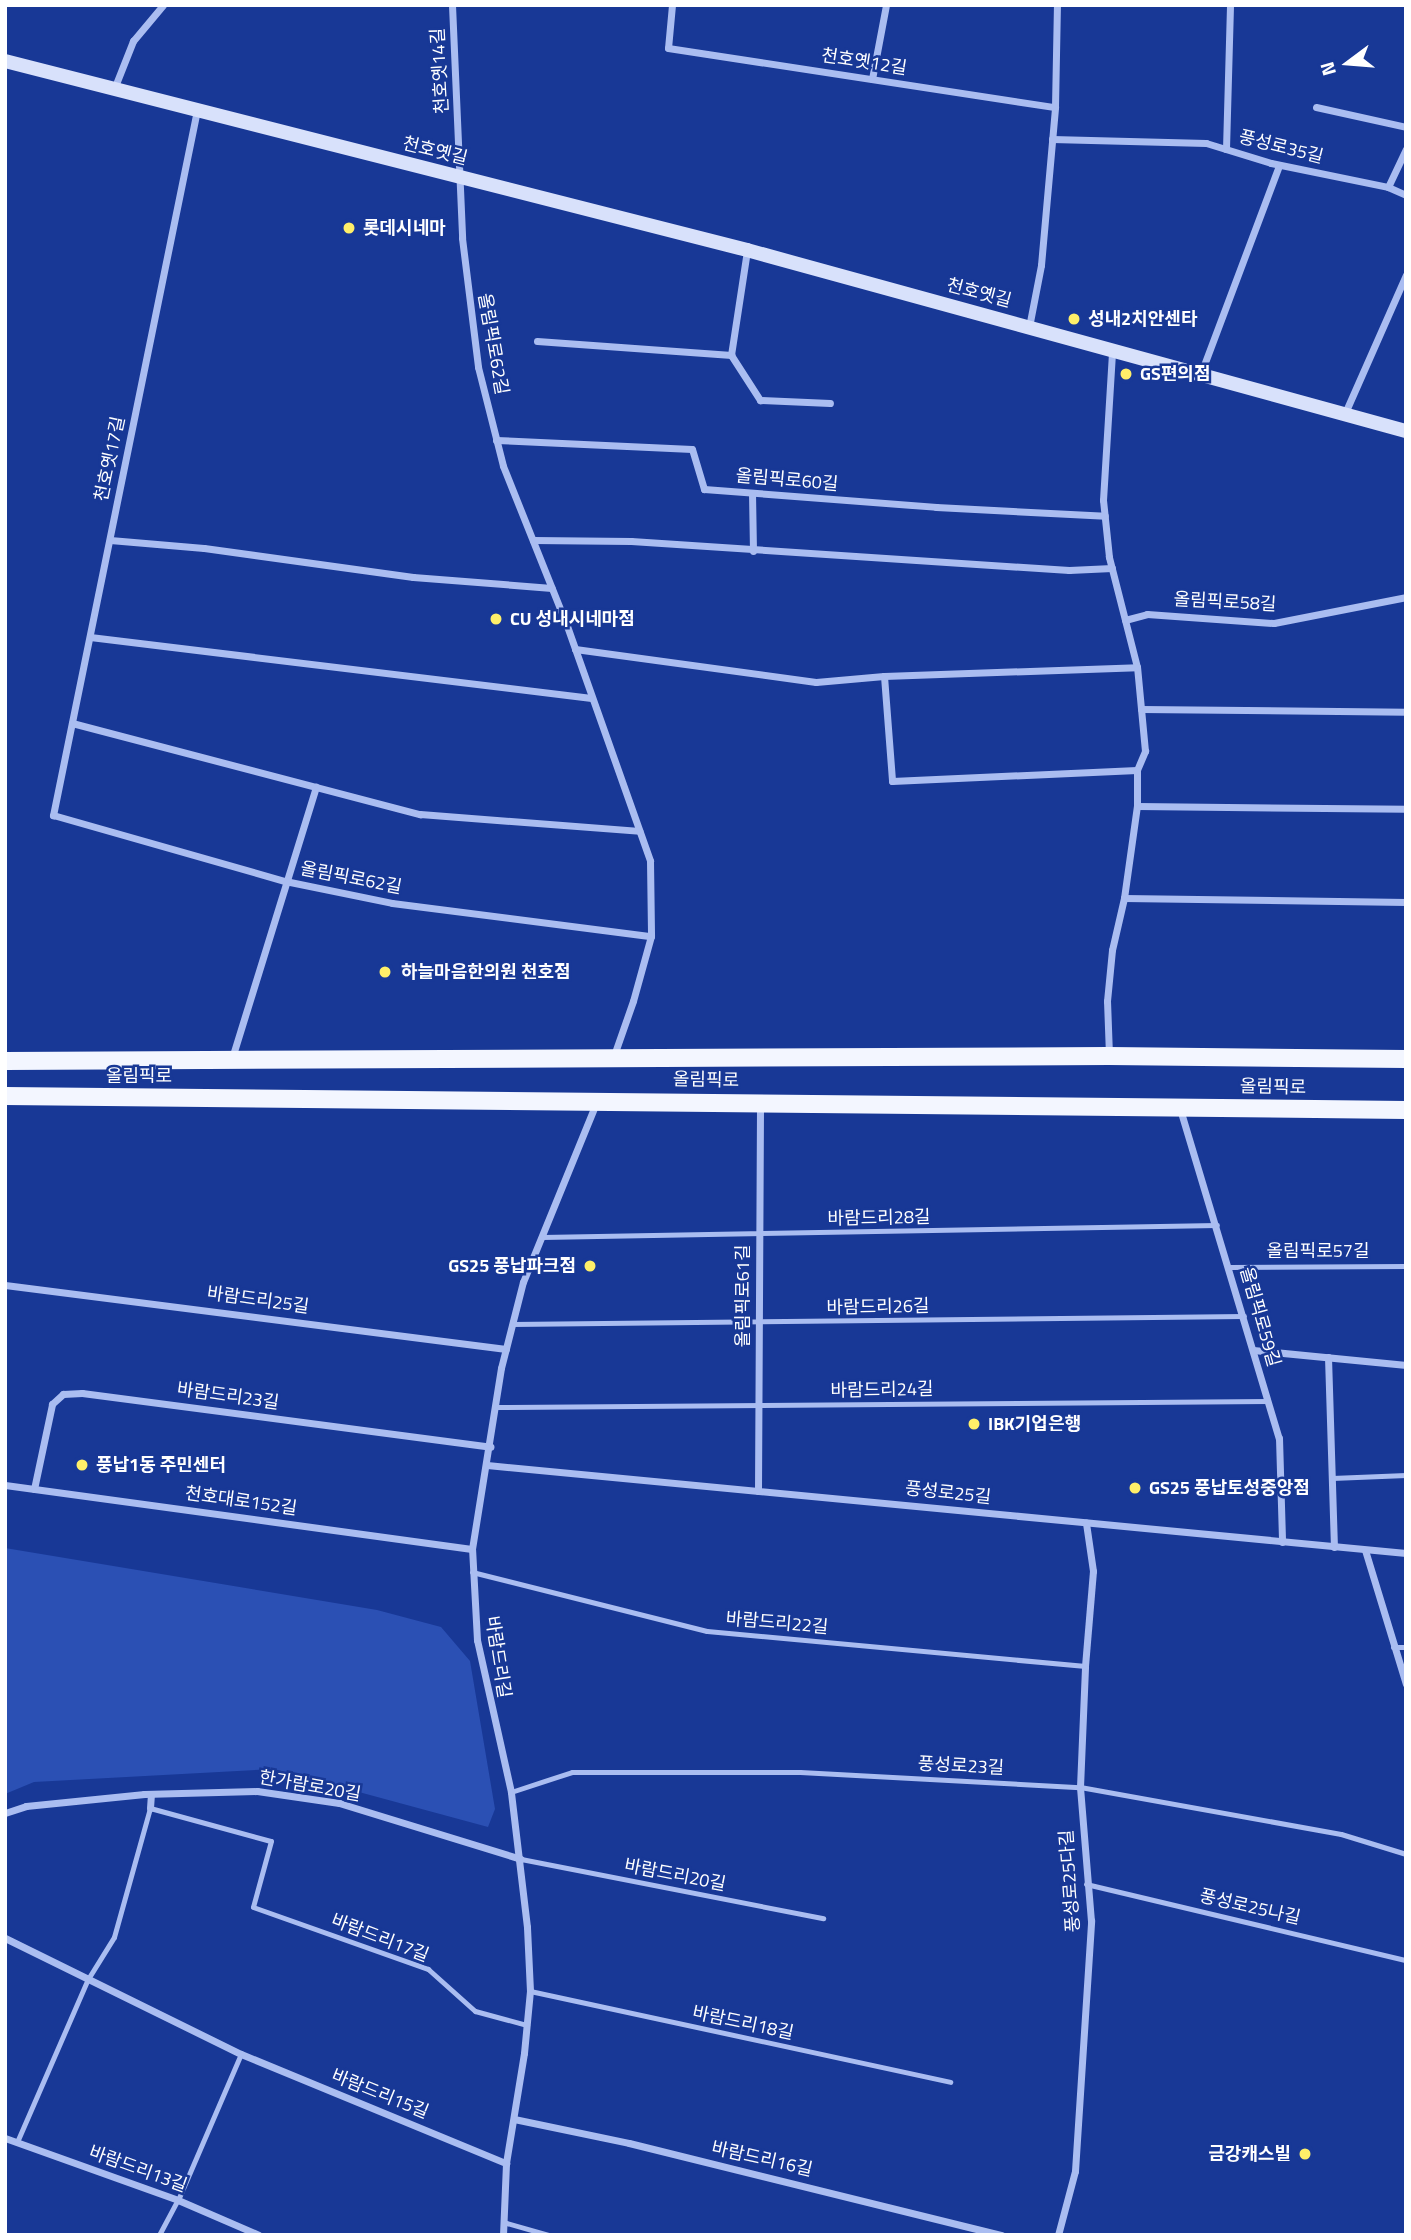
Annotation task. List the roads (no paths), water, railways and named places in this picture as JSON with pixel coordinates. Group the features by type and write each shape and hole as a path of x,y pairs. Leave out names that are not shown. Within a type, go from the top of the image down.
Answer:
{"main road":[{"name":"올림픽로","path":"5,1061 1109,1056 1406,1059"},
{"name":"올림픽로","path":"5,1096 760,1101 1406,1110"}],"street":[{"path":"114,89 133,41 163,5"},
{"name":"천호옛14길","path":"452,5 460,178"},
{"name":"천호옛12길","path":"672,5 668,48 1055,107"},
{"path":"872,79 886,5"},
{"path":"1030,327 1041,265 1055,107 1057,5"},
{"name":"풍성로35길","path":"1230,5 1226,149 1279,165 1388,187 1406,195"},
{"name":"천호옛길","path":"5,61 747,250 1404,427"},
{"path":"1315,107 1406,127"},
{"name":"천호옛17길","path":"53,814 197,110"},
{"path":"1052,139 1206,143 1226,149"},
{"path":"1388,187 1406,149"},
{"path":"1201,373 1279,165"},
{"name":"올림픽로62길","path":"460,178 462,238 478,367 503,466 575,649 650,861 651,936 613,1059"},
{"path":"747,250 731,355 760,400 830,403"},
{"path":"1345,413 1406,275"},
{"path":"537,341 731,355"},
{"path":"1109,1056 1107,1000 1112,950 1124,898 1137,806 1137,770 1145,751 1137,667 1112,568 1103,500 1112,349"},
{"name":"올림픽로60길","path":"496,440 692,449 704,489 1105,516"},
{"path":"752,492 753,551"},
{"path":"110,540 204,548 413,577 552,588"},
{"path":"533,540 631,541 1069,570 1112,568"},
{"name":"올림픽로58길","path":"1125,620 1147,614 1274,623 1406,597"},
{"path":"89,637 591,698"},
{"path":"575,649 816,682 884,676 1137,667"},
{"path":"884,676 892,781 1137,770"},
{"path":"1141,709 1406,712"},
{"path":"72,723 420,814 639,831"},
{"path":"231,1058 316,787"},
{"path":"1137,806 1406,809"},
{"name":"올림픽로62길","path":"53,814 285,881 392,903 651,936"},
{"path":"1124,898 1406,902"},
{"name":"바람드리길","path":"503,2235 506,2163 530,1991 521,1859 511,1792 477,1640 472,1549 506,1349 523,1282 598,1100"},
{"name":"올림픽로61길","path":"758,1491 760,1101"},
{"name":"올림픽로59길","path":"1180,1107 1279,1438 1282,1542"},
{"name":"바람드리25길","path":"5,1286 506,1349"},
{"path":"1254,1350 1406,1365"},
{"path":"1328,1357 1334,1546"},
{"name":"바람드리23길","path":"34,1489 52,1404 63,1394 82,1392 489,1447"},
{"name":"풍성로25길","path":"487,1465 1406,1553"},
{"name":"천호대로152길","path":"5,1485 472,1549"},
{"name":"풍성로25다길","path":"1058,2235 1075,2171 1091,1921 1080,1787 1085,1666 1093,1571 1086,1523"},
{"path":"1365,1549 1406,1684"},
{"name":"한가람로20길","path":"5,1814 26,1806 151,1794 257,1791 339,1803 521,1859"},
{"path":"150,1808 151,1794"},
{"name":"바람드리15길","path":"5,1938 241,2054 506,2163"},
{"name":"바람드리16길","path":"514,2119 642,2146 1002,2235"},
{"name":"바람드리13길","path":"5,2138 178,2200 259,2235"}],"lane":[{"name":"바람드리28길","path":"542,1237 1217,1225"},
{"name":"올림픽로57길","path":"1230,1267 1406,1266"},
{"name":"바람드리26길","path":"512,1324 1244,1316"},
{"name":"바람드리24길","path":"495,1407 1268,1401"},
{"path":"1332,1478 1406,1475"},
{"name":"바람드리22길","path":"472,1572 707,1631 1085,1666"},
{"path":"1393,1647 1406,1647"},
{"name":"풍성로23길","path":"511,1792 572,1772 800,1772 1080,1787 1341,1834 1406,1854"},
{"path":"17,2142 88,1979 114,1937 150,1808"},
{"name":"바람드리17길","path":"150,1808 271,1841 253,1907 428,1969 475,2011 527,2025"},
{"name":"바람드리20길","path":"521,1859 823,1918"},
{"name":"풍성로25나길","path":"1086,1884 1406,1960"},
{"name":"바람드리18길","path":"530,1991 950,2082"},
{"path":"159,2235 178,2200 241,2054"},
{"path":"503,2222 549,2235"}],"place":[{"name":"롯데시네마","path":"349,228"},
{"name":"성내2치안센타","path":"1074,319"},
{"name":"GS편의점","path":"1126,374"},
{"name":"CU 성내시네마점","path":"496,619"},
{"name":"하늘마음한의원 천호점","path":"385,972"},
{"name":"GS25 풍납파크점","path":"590,1266"},
{"name":"IBK기업은행","path":"974,1424"},
{"name":"풍납1동 주민센터","path":"82,1465"},
{"name":"GS25 풍납토성중앙점","path":"1135,1488"},
{"name":"금강캐스빌","path":"1305,2154"}]}
